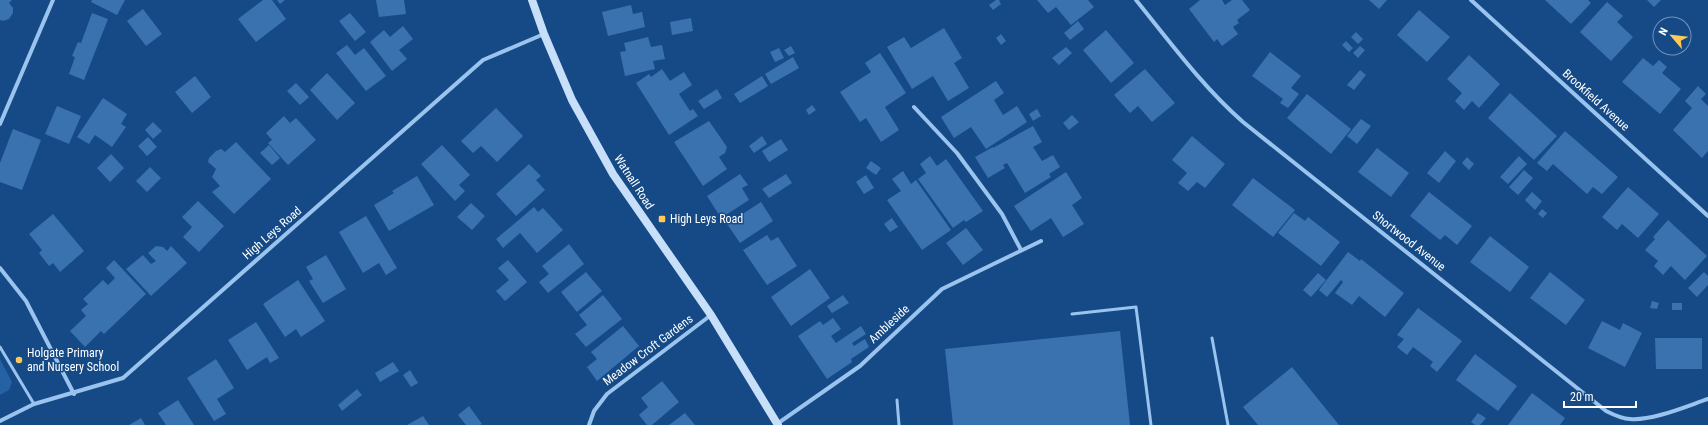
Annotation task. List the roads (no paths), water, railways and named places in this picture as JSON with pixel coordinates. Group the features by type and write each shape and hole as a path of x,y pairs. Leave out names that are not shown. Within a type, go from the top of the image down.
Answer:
{"main road":[{"name":"Watnall Road","path":"532,0 544,34 572,100 613,174 711,315 778,424"}],"street":[{"path":"0,124 53,0"},
{"name":"Shortwood Avenue","path":"1136,0 1212,91 1239,118 1606,411 1620,417 1630,419 1650,418 1708,399"},
{"name":"Brookfield Avenue","path":"1470,0 1708,216"},
{"name":"High Leys Road","path":"0,422 34,404 74,394 123,378 483,60 544,34"},
{"path":"914,107 957,153 1002,214 1021,250"},
{"name":"Ambleside","path":"778,424 860,366 942,289 1041,240"},
{"path":"0,268 26,301 74,394"},
{"name":"Meadow Croft Gardens","path":"589,425 594,410 606,394 711,315"}],"lane":[{"path":"1072,314 1136,307 1151,425"},
{"path":"1212,338 1228,425"},
{"path":"0,347 34,404"},
{"path":"897,400 899,425"}],"place":[{"name":"High Leys Road","path":"662,219"},
{"name":"Holgate Primary and Nursery School","path":"19,360"}]}
